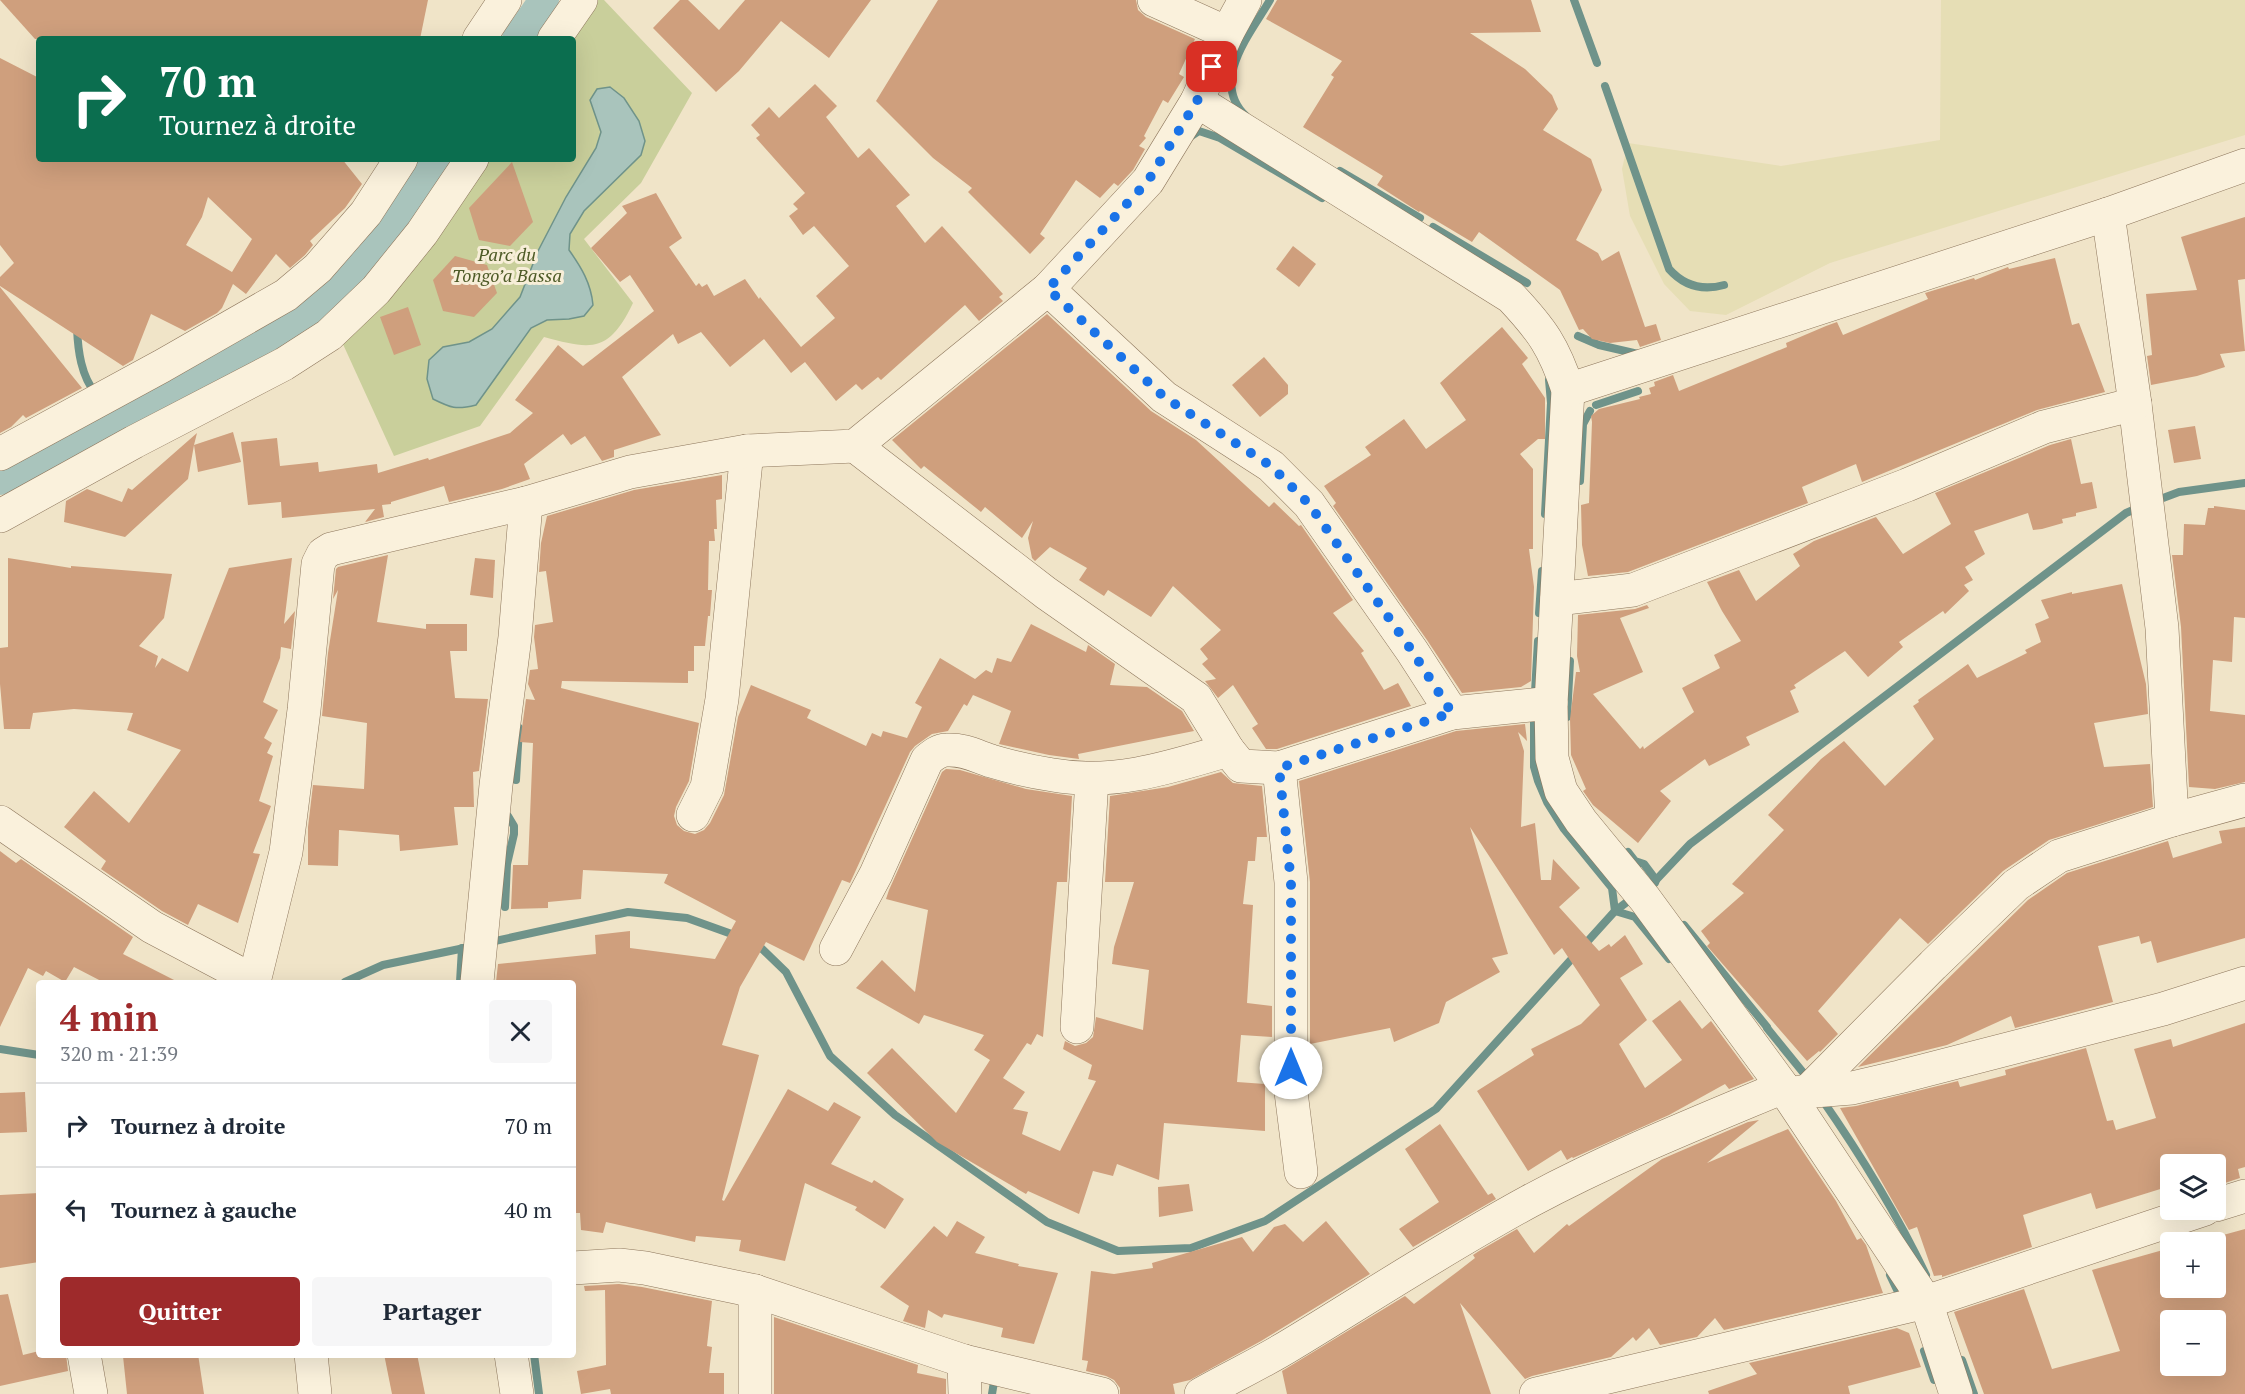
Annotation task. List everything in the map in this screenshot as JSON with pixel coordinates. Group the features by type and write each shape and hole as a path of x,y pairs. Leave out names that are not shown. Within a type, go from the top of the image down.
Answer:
{"street":[{"path":"481,36 505,0"},
{"path":"556,36 581,0"},
{"path":"1154,0 1227,33"},
{"path":"254,980 286,852 304,710 318,564 323,555 332,549 526,503 630,472 747,451 855,446 1048,289 1148,181 1197,101 1227,33 1245,0"},
{"path":"1197,101 1511,297 1539,327 1557,358 1568,390 1551,703 1552,758 1561,791 1581,821 1645,899 1793,1091 1926,1302 1956,1394"},
{"path":"0,454 286,295 318,268 366,213 399,162"},
{"path":"0,516 134,442 284,364 329,336 382,282 422,233 470,162"},
{"path":"1568,390 2108,214 2245,165"},
{"path":"2108,214 2135,404 2162,628 2172,820"},
{"path":"1048,289 1164,397 1271,466 1309,504 1412,651 1452,713"},
{"path":"1557,599 1633,590 1896,490 2044,427 2135,404"},
{"path":"855,446 1046,593 1196,698 1228,750 1241,766 1279,768 1452,713 1551,703"},
{"path":"693,815 707,787 722,699 747,451"},
{"path":"477,980 496,785 515,637 526,503"},
{"path":"836,949 876,874 927,760 935,753 944,749 962,750 991,761 1054,776 1092,779 1140,774 1228,750"},
{"path":"1279,768 1291,882 1291,1092 1301,1172"},
{"path":"1077,1027 1092,779"},
{"path":"1793,1091 1933,965 2016,885 2059,856 2172,820 2245,800"},
{"path":"0,822 152,927 250,980"},
{"path":"1200,1394 1290,1345 1528,1202 1586,1172 1665,1136 1793,1091 1852,1088 1899,1077 2163,1009 2245,983"},
{"path":"2226,1203 2245,1196"},
{"path":"1536,1394 1926,1302 2172,1220"},
{"path":"576,1268 619,1265 645,1268 755,1291 964,1361 1102,1394"},
{"path":"755,1291 755,1394"},
{"path":"85,1358 91,1394"},
{"path":"310,1358 315,1394"},
{"path":"512,1358 516,1394"},
{"path":"964,1361 965,1394"}],"shaded area":[{"path":"1941,0 2245,0 2245,135 1830,263 1726,315 1690,311 1664,284 1630,216 1622,169 1628,143 1781,166 1940,140"}],"green space":[{"name":"Parc du Tongo’a Bassa","path":"592,0 604,0 692,93 641,183 584,239 633,303 616,331 598,344 575,344 544,337 480,426 394,456 342,342 480,162 576,162 574,36"}],"water":[{"path":"610,87 624,98 639,121 645,141 641,155 584,211 570,234 569,250 585,276 593,305 584,316 547,320 531,328 476,405 454,407 433,399 427,379 429,360 443,347 469,342 492,329 520,297 538,251 566,197 596,148 601,132 590,100 597,89"}],"building":[{"path":"0,0 428,0 421,36 36,36 35,39"},
{"path":"680,0 688,0 719,30 745,0 871,0 829,58 781,21 739,71 716,92 653,28"},
{"path":"938,0 1136,0 1138,10 1146,17 1195,39 1179,74 1184,77 1168,103 1163,100 1144,136 1146,138 1139,146 1145,149 1133,170 1118,186 1114,183 1100,198 1076,180 1040,234 1045,238 1030,254 968,192 972,188 933,158 876,101"},
{"path":"1277,0 1531,0 1541,32 1470,33 1525,69 1552,95 1558,109 1543,130 1591,159 1602,190 1576,240 1598,253 1602,261 1619,251 1645,327 1656,324 1661,340 1640,347 1637,340 1610,343 1592,339 1583,329 1579,330 1560,290 1479,232 1472,242 1419,212 1377,185 1383,176 1303,127 1334,77 1331,75 1342,61 1266,19"},
{"path":"0,58 36,76 36,162 344,162 362,184 345,208 310,241 313,245 305,255 290,268 276,254 246,294 233,284 222,308 217,313 185,331 151,314 133,360 123,366 0,286 0,277 14,263 0,245","holes":["208,197 252,239 232,272 186,245 202,217"]},
{"path":"815,84 837,106 826,117 858,158 869,148 910,195 896,206 925,243 942,226 1003,294 999,297 1003,301 979,321 965,305 881,380 878,377 862,390 856,384 836,401 805,362 791,373 764,339 730,367 701,332 678,344 673,334 622,377 661,435 614,450 614,457 602,461 585,436 571,445 563,434 524,464 530,479 502,489 449,502 444,486 382,505 384,517 365,522 375,509 282,518 281,502 248,505 241,442 277,438 280,466 318,462 319,472 377,464 378,473 428,458 429,460 510,433 533,413 515,400 558,345 583,366 654,311 630,275 620,282 591,248 627,213 622,206 656,193 682,238 669,247 696,286 699,283 702,287 707,284 714,296 745,279 759,299 760,297 801,347 835,318 816,296 849,266 814,226 803,235 789,216 798,209 793,204 805,193 756,138 760,135 751,125 769,107 779,118"},
{"path":"512,162 533,222 510,246 479,240 469,208"},
{"path":"2245,217 2245,279 2238,280 2245,351 2220,354 2225,367 2197,376 2151,385 2147,356 2152,355 2146,294 2197,290 2181,237"},
{"path":"1293,246 1316,264 1299,287 1276,269"},
{"path":"455,256 487,265 497,293 474,317 443,311 433,280"},
{"path":"2055,258 2072,325 2079,323 2105,392 2037,410 1862,482 1856,464 1802,487 1808,503 1628,572 1588,576 1582,545 1581,505 1589,503 1591,416 1599,409 1651,394 1649,388 1655,386 1654,382 1673,375 1679,391 1787,347 1786,343 1837,322 1843,335 1928,299 1925,293 1974,278 1975,280 2008,267 2009,269"},
{"path":"0,287 82,388 26,418 23,415 11,427 0,433"},
{"path":"408,307 421,345 394,355 380,317"},
{"path":"1047,314 1151,411 1196,440 1269,507 1274,502 1299,526 1301,525 1353,600 1333,613 1364,651 1361,653 1384,690 1398,683 1411,706 1277,749 1266,749 1252,728 1258,724 1233,685 1218,698 1205,681 1216,679 1202,664 1208,659 1200,649 1221,630 1173,586 1151,617 1108,590 1104,596 1079,580 1087,568 1050,547 1035,561 1032,558 1028,538 1033,521 1022,538 985,507 981,512 924,466 921,469 892,440"},
{"path":"1502,327 1528,358 1522,364 1545,398 1545,439 1538,439 1520,454 1533,469 1533,549 1529,549 1534,587 1531,681 1521,687 1462,693 1333,506 1336,503 1324,486 1371,455 1365,447 1404,419 1426,449 1466,420 1440,383"},
{"path":"1264,357 1288,385 1288,394 1260,417 1232,385"},
{"path":"2195,426 2201,459 2174,463 2168,430"},
{"path":"233,432 241,462 198,472 194,445"},
{"path":"197,433 188,479 125,537 64,522 66,501 87,489 122,502 128,488 132,490"},
{"path":"2071,439 2081,484 2092,482 2097,508 2076,513 2076,516 2062,519 2063,523 2042,529 2033,530 2028,513 1974,531 1985,554 1965,567 1973,580 1964,585 1969,591 1945,614 1943,611 1899,642 1903,647 1868,677 1845,651 1794,685 1796,688 1790,691 1799,712 1746,737 1750,745 1709,766 1705,759 1660,791 1671,801 1638,843 1593,805 1583,791 1586,789 1571,755 1570,719 1576,672 1580,672 1577,656 1578,615 1635,609 1647,605 1649,608 1620,618 1643,672 1593,694 1640,749 1643,746 1644,749 1694,712 1682,688 1720,668 1714,655 1741,641 1707,582 1739,570 1756,601 1800,566 1793,554 1814,541 1876,517 1903,554 1951,524 1935,493 2050,445"},
{"path":"722,475 722,499 716,500 715,541 709,541 708,590 712,590 705,646 694,646 694,671 688,671 688,683 562,681 561,688 699,723 689,781 674,816 677,825 684,831 695,834 704,830 724,795 738,717 751,685 811,710 807,718 866,746 872,733 881,737 883,731 907,738 922,707 915,703 940,658 975,679 986,670 992,673 997,658 1011,662 1031,624 1086,652 1088,645 1115,664 1110,685 1147,687 1182,711 1194,731 1078,754 1079,759 1049,755 999,744 1011,711 973,695 967,706 964,704 948,731 932,734 910,752 850,883 842,880 804,961 766,942 740,987 722,1045 759,1055 722,1200 724,1201 788,1089 828,1111 834,1102 861,1117 831,1164 872,1183 874,1180 904,1199 885,1229 855,1210 857,1207 805,1183 785,1261 739,1251 741,1240 696,1236 695,1242 606,1222 603,1233 581,1230 580,1213 576,1213 576,980 496,980 498,964 596,954 595,935 630,931 630,948 715,959 736,921 664,883 668,874 583,870 581,899 548,902 548,908 511,909 513,865 528,865 533,743 520,742 526,699 535,700 528,684 530,670 538,669 534,637 535,625 553,622 546,571 539,572 541,543 547,516 634,490"},
{"path":"2214,506 2245,510 2245,618 2234,617 2232,662 2213,660 2210,711 2245,715 2245,782 2215,789 2189,787 2181,627 2172,555 2183,555 2184,524 2205,525 2208,508 2214,508"},
{"path":"388,555 377,622 426,629 426,624 467,624 467,651 450,651 455,698 488,699 479,771 473,772 474,807 454,807 458,845 400,851 399,835 339,830 338,866 308,865 308,827 313,785 364,789 367,723 322,716 328,653 338,590 333,599 336,569"},
{"path":"8,558 71,568 71,566 172,574 164,618 139,646 158,656 155,668 162,658 188,672 229,568 292,558 284,624 295,611 291,649 281,647 280,658 263,702 278,710 264,738 272,743 267,753 273,756 259,801 271,806 253,853 260,854 238,923 198,904 188,925 162,911 101,869 106,861 64,827 94,791 129,823 181,750 127,730 133,713 74,709 33,713 30,729 4,729 0,648 8,647"},
{"path":"475,558 495,560 493,598 470,595"},
{"path":"2122,584 2146,684 2148,714 2094,723 2104,767 2150,764 2153,807 2049,840 2003,871 1928,944 1900,918 1818,1011 1838,1034 1807,1061 1707,946 1710,943 1701,931 1744,893 1732,884 1784,830 1768,815 1821,759 1844,741 1885,786 1934,739 1913,706 1919,702 1918,700 1968,664 1977,678 2027,653 2025,650 2041,642 2035,624 2049,618 2041,600 2072,592 2072,594"},
{"path":"1525,724 1527,741 1518,732 1524,751 1521,827 1535,823 1541,880 1551,880 1553,859 1580,888 1559,907 1599,951 1609,944 1611,947 1625,935 1643,964 1620,978 1647,1020 1619,1044 1645,1088 1682,1060 1652,1021 1680,1000 1702,1029 1711,1021 1754,1079 1729,1089 1725,1084 1669,1115 1573,1158 1567,1160 1561,1150 1528,1171 1477,1091 1534,1055 1531,1049 1581,1024 1600,1005 1562,948 1554,955 1470,827 1508,954 1492,958 1500,972 1446,1002 1439,1023 1394,1042 1390,1028 1310,1044 1310,882 1299,781 1456,731"},
{"path":"946,769 960,770 1026,789 1072,796 1067,882 1057,882 1043,1037 1037,1034 1031,1045 1027,1043 1003,1078 1025,1092 1013,1109 1028,1112 1022,1134 1060,1151 1096,1081 1088,1079 1092,1065 1063,1049 1065,1041 1075,1046 1086,1043 1093,1037 1096,1017 1143,1030 1149,970 1112,964 1114,947 1134,882 1105,882 1110,796 1168,787 1221,772 1233,783 1262,786 1267,837 1257,837 1255,861 1248,861 1243,904 1253,905 1247,1003 1272,1006 1272,1037 1241,1035 1237,1082 1265,1084 1265,1131 1164,1123 1159,1180 1117,1164 1113,1176 1093,1171 1079,1214 1028,1191 1026,1194 937,1142 867,1073 892,1048 956,1113 990,1060 974,1050 984,1035 924,1015 919,1024 856,988 882,960 915,992 928,910 886,899 942,772"},
{"path":"2245,827 2245,938 2157,963 2151,941 2141,944 2139,936 2098,946 2113,1002 2015,1028 2011,1016 1947,1045 1858,1067 2028,900 2067,873 2168,841 2173,858 2222,843 2219,831"},
{"path":"0,851 16,863 21,859 133,937 123,954 174,980 99,980 74,967 66,980 62,980 46,971 43,976 28,968 0,1027"},
{"path":"2245,1023 2245,1167 2238,1169 2240,1178 2226,1183 2226,1154 2160,1154 2160,1189 2096,1209 2091,1193 2023,1215 2032,1247 1942,1277 1942,1275 1934,1276 1917,1227 1909,1230 1840,1108 1958,1081 1960,1087 2006,1075 2005,1070 2086,1048 2107,1121 2113,1120 2116,1130 2156,1118 2134,1049 2171,1039 2173,1047"},
{"path":"25,1092 27,1132 0,1133 0,1093"},
{"path":"1759,1120 1707,1163 1788,1129 1836,1201 1857,1240 1861,1238 1866,1245 1883,1293 1724,1330 1715,1318 1697,1337 1660,1345 1649,1328 1636,1341 1633,1337 1611,1357 1525,1379 1460,1303 1491,1394 1287,1394 1282,1371 1405,1296 1414,1304 1475,1258 1473,1255 1479,1251 1517,1229 1534,1253 1567,1224 1569,1226 1662,1159 1748,1122"},
{"path":"1440,1124 1488,1195 1492,1193 1496,1199 1413,1247 1399,1229 1439,1202 1405,1149"},
{"path":"1189,1184 1193,1211 1159,1217 1158,1187"},
{"path":"36,1193 36,1262 0,1268 0,1195"},
{"path":"957,1221 985,1237 975,1253 1019,1264 1018,1266 1058,1273 1034,1344 1001,1337 1003,1328 944,1314 942,1318 928,1310 925,1328 903,1321 909,1306 880,1287 934,1226 947,1237"},
{"path":"1326,1221 1370,1274 1261,1341 1190,1380 1173,1384 1175,1394 1120,1394 1120,1388 1114,1380 1086,1371 1088,1361 1082,1360 1091,1271 1114,1274 1153,1268 1152,1263 1242,1237 1253,1252 1274,1227 1285,1224 1303,1242"},
{"path":"2245,1229 2245,1394 1984,1394 1954,1312 2024,1289 2052,1369 2120,1351 2092,1270 2160,1251 2160,1298 2226,1298 2226,1234"},
{"path":"619,1284 712,1301 707,1346 712,1347 709,1373 724,1373 724,1394 611,1394 610,1389 581,1394 577,1371 606,1365 605,1290 585,1291 584,1286"},
{"path":"8,1294 23,1355 36,1352 36,1358 66,1358 68,1371 0,1386 0,1295"},
{"path":"774,1317 918,1365 917,1373 946,1379 946,1394 774,1394"},
{"path":"1897,1328 1909,1333 1921,1367 1848,1386 1850,1394 1709,1394 1708,1391 1757,1374 1749,1363"},
{"path":"123,1358 199,1358 204,1394 127,1394"},
{"path":"385,1358 418,1358 425,1394 392,1394"}],"waterway":[{"path":"519,36 544,0"},
{"path":"1246,116 1236,102 1231,88 1232,73 1244,42 1270,0"},
{"path":"1574,0 1597,63"},
{"path":"1605,86 1669,269 1681,280 1694,286 1724,285"},
{"path":"1190,137 1199,131 1220,138 1322,198"},
{"path":"0,480 123,414 222,365 299,319 346,280 371,253 433,162"},
{"path":"1340,171 1420,218"},
{"path":"1433,227 1527,283"},
{"path":"77,328 79,354 87,379 96,394"},
{"path":"1578,336 1599,345 1638,354"},
{"path":"1545,514 1551,403 1549,380"},
{"path":"1596,405 1638,391"},
{"path":"100,406 102,425"},
{"path":"1580,481 1583,424 1590,411"},
{"path":"2155,501 2179,492 2245,483"},
{"path":"1645,889 1690,844 2126,513 2140,507"},
{"path":"1539,613 1542,571"},
{"path":"1535,692 1538,641"},
{"path":"1567,717 1570,661"},
{"path":"1534,711 1534,767 1547,802 1564,829 1612,888 1615,911 1635,917 1669,959"},
{"path":"516,780 519,728"},
{"path":"505,907 507,864 514,834 514,826 508,816"},
{"path":"1628,852 1635,861 1644,864 1656,880 1655,883"},
{"path":"755,942 786,972 830,1056 895,1115 1047,1222 1118,1251 1191,1248 1265,1221 1436,1109 1615,911 1635,896"},
{"path":"486,943 628,912 687,918 740,937"},
{"path":"1684,925 1767,1027"},
{"path":"349,980 383,965 474,946"},
{"path":"460,980 462,948"},
{"path":"1767,1028 1806,1076"},
{"path":"0,1049 36,1055"},
{"path":"1821,1098 1877,1184 1926,1275"},
{"path":"1890,1275 1900,1296 1898,1301"},
{"path":"1924,1351 1934,1380"},
{"path":"534,1358 539,1394"},
{"path":"1962,1360 1974,1394"},
{"path":"992,1394 995,1376"}],"route":[{"path":"1212,67 1197,101 1148,181 1048,289 1164,397 1271,466 1309,504 1412,651 1452,713 1279,768 1291,882 1291,1068"}]}
